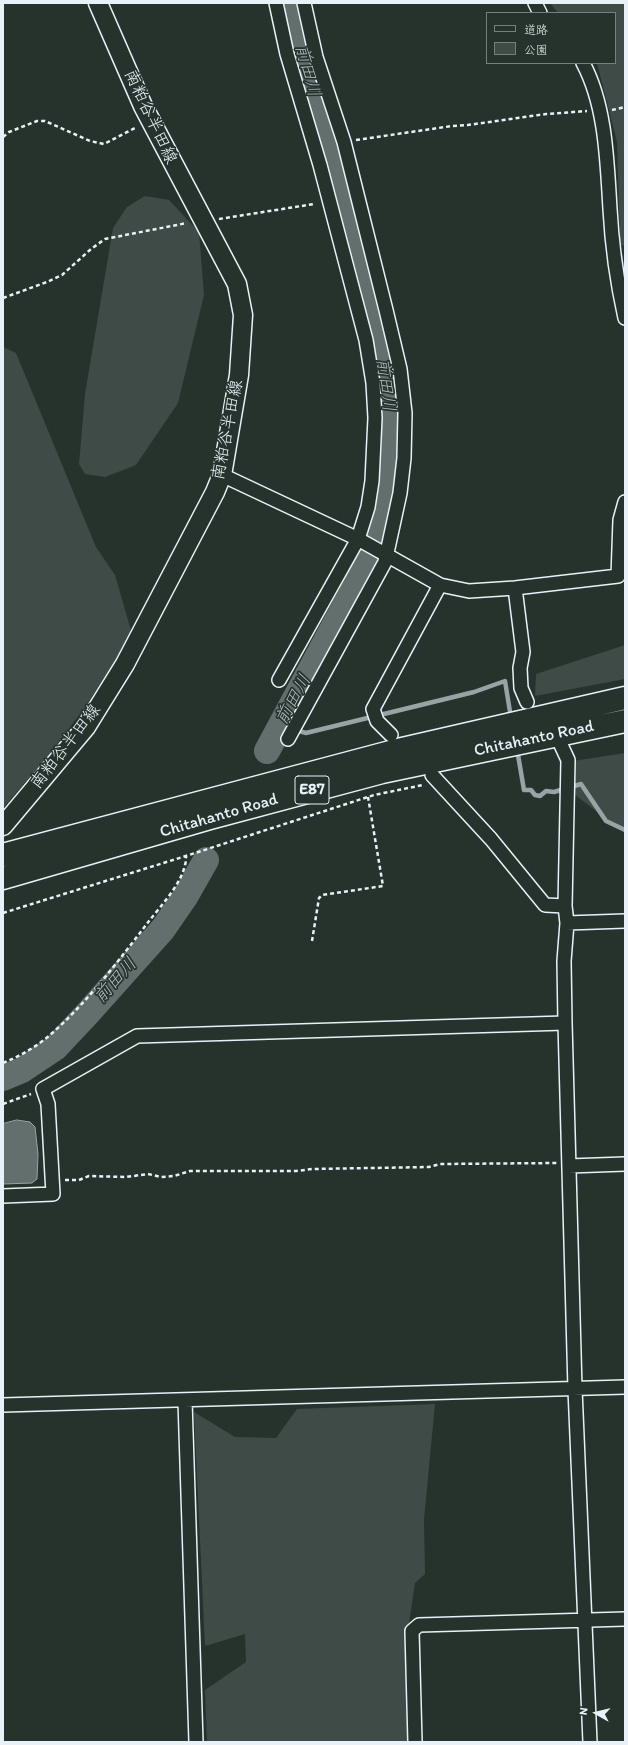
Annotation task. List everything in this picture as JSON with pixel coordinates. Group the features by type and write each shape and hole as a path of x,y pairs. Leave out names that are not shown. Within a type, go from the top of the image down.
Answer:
{"highway":[{"name":"Chitahanto Road","path":"3,855 398,750 625,698"},
{"name":"Chitahanto Road","path":"3,878 210,818 382,772 625,721"}],"main road":[{"name":"南粕谷半田線","path":"3,826 86,727 125,664 195,532 222,475 239,376 243,315 237,284 150,121 98,3"}],"street":[{"path":"276,3 288,54 320,166 366,340 373,383 375,418 374,455 368,507 358,540 279,680"},
{"path":"288,739 385,562 400,493 404,458 405,412 400,369 344,142 316,57 304,3"},
{"path":"534,3 539,12"},
{"path":"583,64 592,84 599,110 608,156 615,265 625,318"},
{"path":"222,475 386,554 440,585 469,591 515,588 618,576 620,520 625,502"},
{"path":"391,735 378,721 374,710 440,585"},
{"path":"515,588 523,652 520,668 521,688 527,702"},
{"path":"560,745 568,760 565,906 566,923 564,961 565,1023 575,1389 590,1742"},
{"path":"434,778 491,839 545,905 565,906"},
{"path":"566,923 625,921"},
{"path":"3,1196 53,1194 48,1104 43,1089 137,1036 565,1023"},
{"path":"570,1164 625,1164"},
{"path":"3,1405 185,1401 625,1387"},
{"path":"185,1401 196,1742"},
{"path":"415,1742 412,1631 419,1625 625,1619"}],"path":[{"path":"344,142 546,114 625,107"},
{"path":"3,137 8,132 37,121 45,121 90,141 104,144 150,121"},
{"path":"3,298 62,275 91,249 105,239 181,223 314,204"},
{"path":"3,913 368,797 434,778"},
{"path":"312,941 319,898 322,895 383,886 368,797"},
{"path":"3,1063 24,1053 66,1021 160,907 176,884 185,865 186,856"},
{"path":"3,1104 43,1089"},
{"path":"52,1178 79,1180 89,1176 126,1177 148,1174 161,1176 199,1171 296,1171 312,1169 429,1167 440,1164 570,1164"}],"green space":[{"path":"550,3 625,3 625,246 620,245 617,142 597,64 616,64 616,12 557,12"},
{"path":"145,196 169,200 199,232 204,295 178,403 136,465 105,477 85,474 79,464 85,394 113,228 127,207"},
{"path":"3,347 16,353 96,547 115,575 132,634 86,706 48,756 3,808"},
{"path":"625,645 625,679 535,696 536,674"},
{"path":"625,753 625,833 575,795 573,761"},
{"path":"435,1404 424,1520 425,1574 415,1583 406,1643 408,1742 207,1742 205,1690 246,1662 245,1634 205,1646 194,1412 235,1437 276,1438 297,1409"}],"shaded area":[{"path":"17,1120 30,1122 35,1127 38,1154 37,1179 32,1183 3,1184 3,1124"}],"waterway":[{"name":"前田川","path":"267,751 360,578 375,541 385,496 390,420 387,382 380,345 325,130 308,79 290,3"},
{"path":"299,731 306,733 474,692 505,681 511,718"},
{"path":"517,749 524,790 531,790 535,795 540,796 546,791 554,792 581,784 606,821 625,830"},
{"name":"前田川","path":"3,1078 22,1070 55,1048 87,1014 163,929 185,897 206,860"}]}
